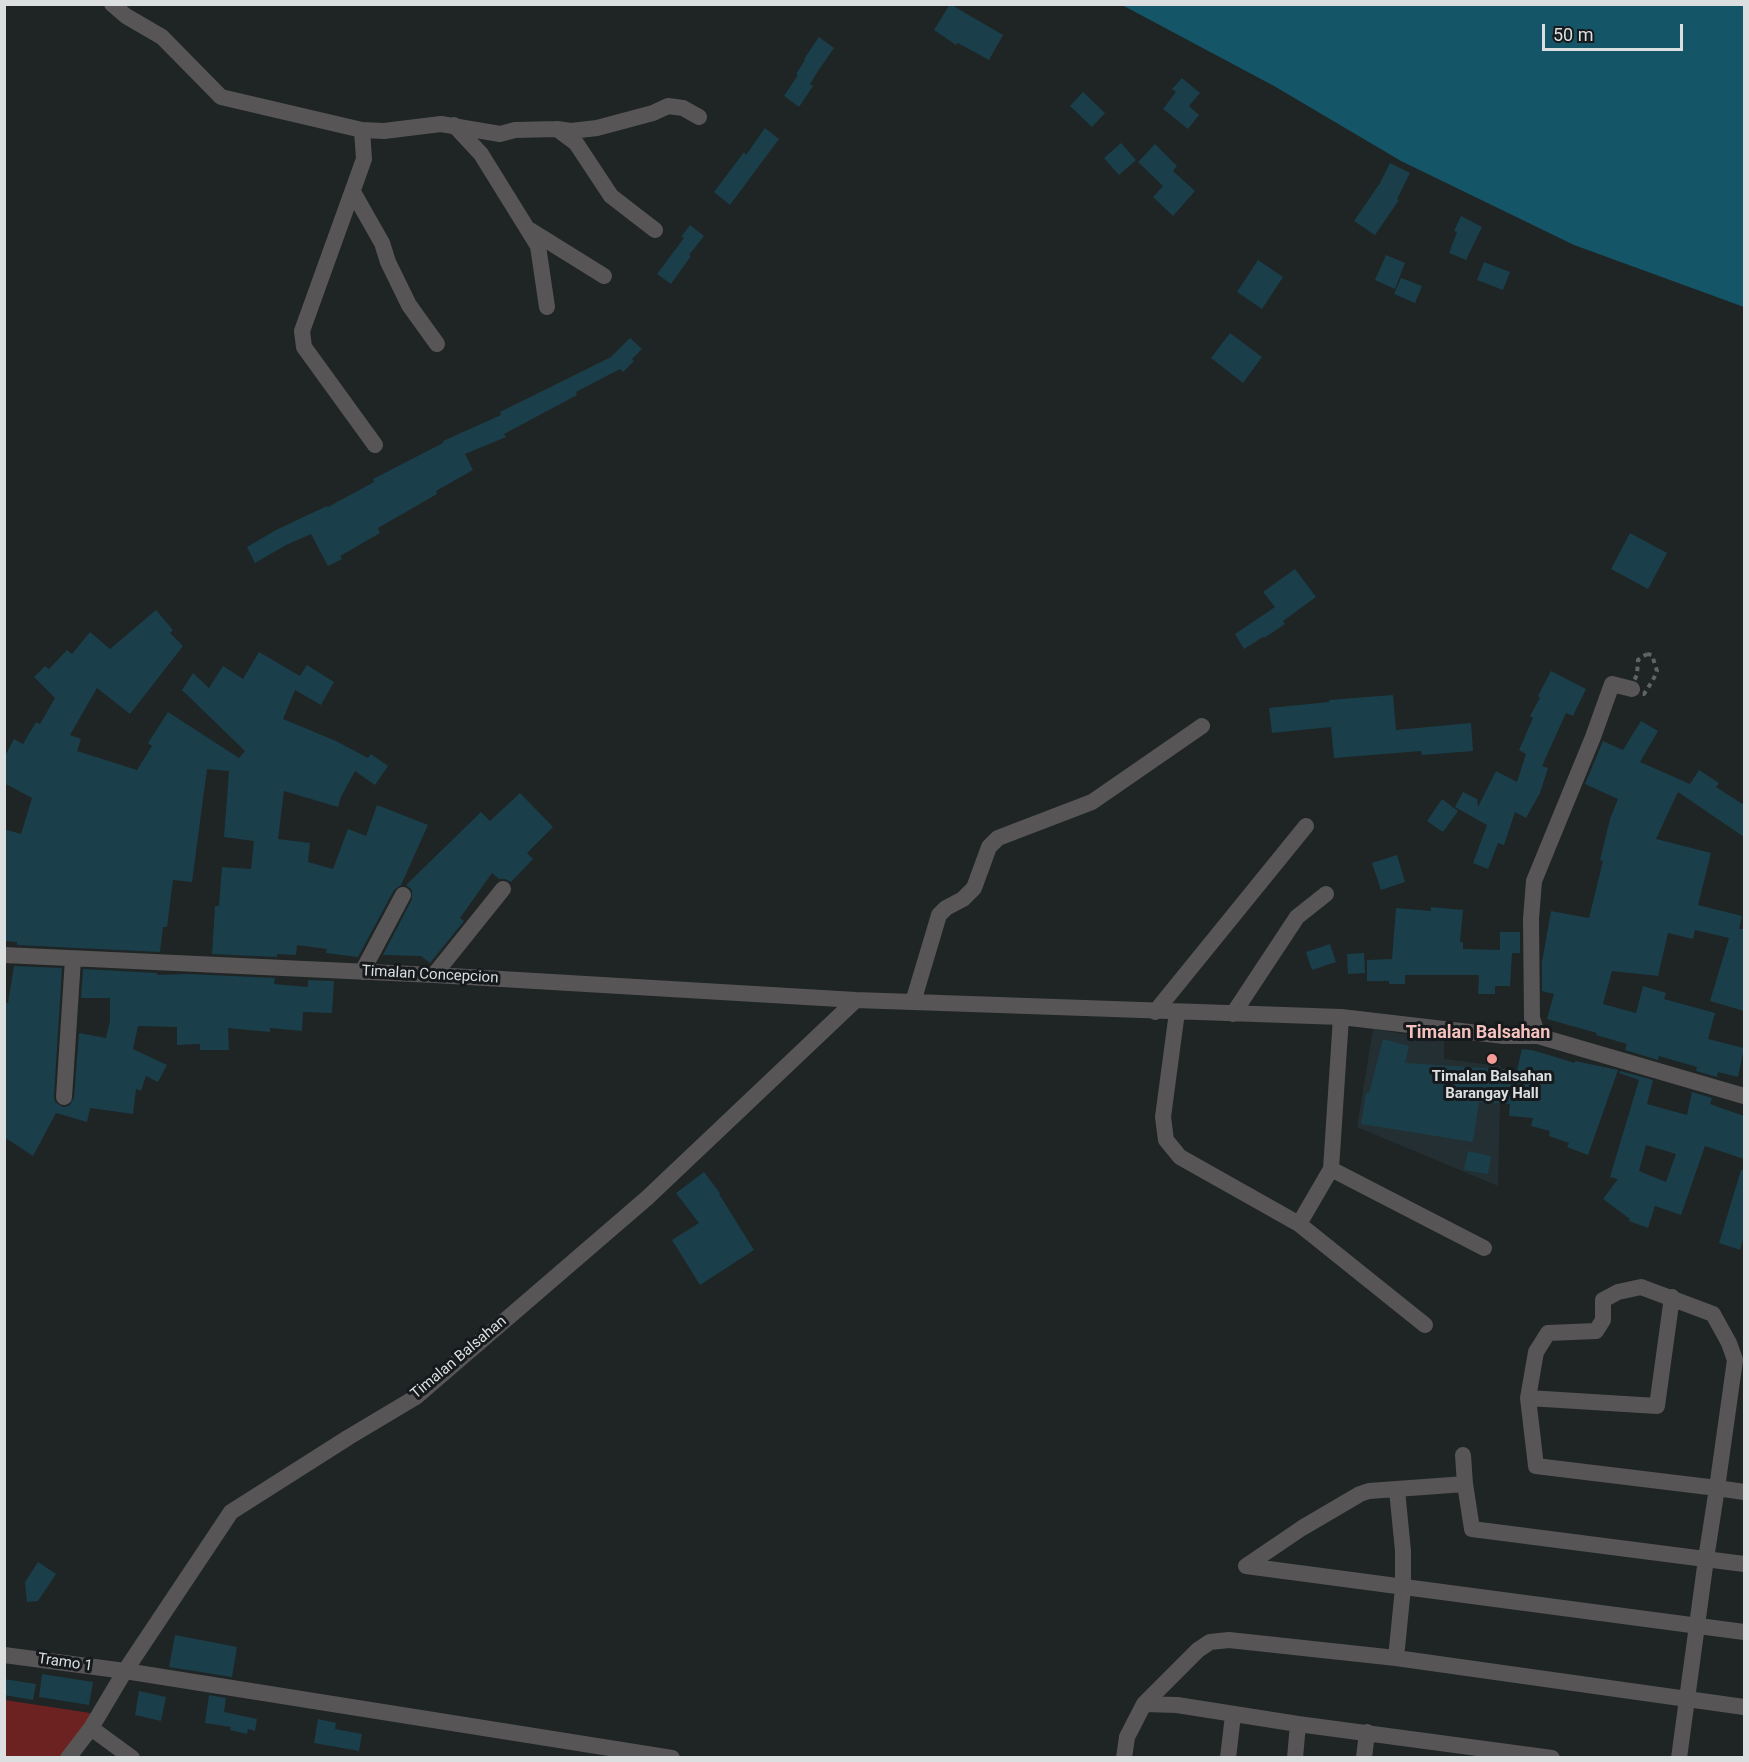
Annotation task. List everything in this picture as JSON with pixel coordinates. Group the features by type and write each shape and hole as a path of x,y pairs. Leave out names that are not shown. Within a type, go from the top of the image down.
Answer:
{"street":[{"path":"112,4 126,16 162,37 221,97 362,130 384,131 441,124 500,134 515,130 571,131 597,128 653,113 668,106 683,108 699,117"},
{"path":"454,125 481,154 529,230 540,254 547,307"},
{"path":"556,129 576,143 604,189 655,230"},
{"path":"362,130 364,159 302,331 304,347 375,445"},
{"path":"353,192 382,243 388,262 409,306 437,344"},
{"path":"529,230 603,276"},
{"path":"1538,1036 1532,1018 1533,881 1593,737 1612,684 1632,689"},
{"path":"913,1002 939,915 946,908 963,899 974,888 989,847 998,838 1092,802 1202,726"},
{"path":"1155,1012 1306,826"},
{"path":"434,975 503,889"},
{"path":"1233,1014 1298,917 1326,894"},
{"path":"362,972 403,895"},
{"name":"Timalan Concepcion","path":"4,955 434,975 856,1000 1341,1017 1504,1035 1538,1036 1744,1096"},
{"path":"64,1097 73,959"},
{"name":"Timalan Balsahan","path":"68,1758 91,1728 125,1671 231,1512 416,1397 647,1198 856,1000"},
{"path":"1177,1012 1163,1117 1166,1140 1180,1157 1299,1224 1425,1325"},
{"path":"1299,1224 1331,1169 1341,1017"},
{"path":"1331,1169 1484,1248"},
{"path":"1679,1758 1706,1559 1717,1488 1740,1360 1713,1314 1641,1287 1618,1292 1603,1300 1603,1320 1596,1331 1548,1333 1536,1352 1528,1398 1536,1466 1717,1488 1744,1492"},
{"path":"1528,1398 1657,1406 1672,1298"},
{"path":"1463,1455 1472,1529 1744,1564"},
{"path":"1465,1484 1369,1491 1360,1494 1302,1528 1246,1566 1744,1632"},
{"path":"1396,1659 1403,1588 1403,1551 1397,1490"},
{"path":"1124,1758 1126,1737 1144,1704 1198,1650 1210,1642 1229,1640 1396,1659 1744,1707"},
{"name":"Tramo 1","path":"4,1655 125,1671 672,1758"},
{"path":"1144,1704 1177,1705 1233,1715 1367,1732 1438,1750 1552,1758"},
{"path":"1228,1758 1233,1715"},
{"path":"1295,1758 1298,1724"},
{"path":"91,1728 132,1758"},
{"path":"1364,1758 1367,1732"}],"path":[{"path":"1647,654 1652,655 1657,670 1653,680 1644,694 1632,689 1637,675 1638,660 1647,654"}],"shaded area":[{"path":"1373,1029 1444,1040 1444,1059 1501,1066 1498,1186 1357,1127"},
{"path":"5,1700 90,1713 86,1727 64,1757 5,1758"}],"water":[{"path":"1122,5 1744,5 1744,307 1574,245 1401,161 1274,86"}],"building":[{"path":"950,4 1003,35 989,60 958,43 956,45 934,30"},
{"path":"819,37 834,48 810,84 813,86 799,107 784,96"},
{"path":"1182,78 1200,93 1189,106 1199,115 1188,129 1163,109 1176,92 1172,89"},
{"path":"1083,92 1105,113 1092,127 1070,106"},
{"path":"765,128 779,139 730,205 714,192 744,152 746,155"},
{"path":"1121,143 1136,160 1119,175 1104,158"},
{"path":"1155,144 1177,166 1173,171 1195,191 1173,216 1153,197 1163,186 1138,162"},
{"path":"1390,163 1410,173 1397,199 1399,200 1375,235 1354,221 1380,183"},
{"path":"1461,216 1482,227 1466,260 1449,253 1457,232 1454,231"},
{"path":"690,225 704,236 671,284 657,274 684,238 681,237"},
{"path":"1386,255 1405,263 1395,289 1375,280"},
{"path":"1258,260 1283,277 1262,309 1237,292"},
{"path":"1484,262 1510,272 1503,290 1477,280"},
{"path":"1401,278 1422,286 1415,303 1394,294"},
{"path":"1230,333 1262,357 1243,383 1211,358"},
{"path":"630,338 642,349 623,372 620,369 504,434 506,437 465,454 473,470 378,528 380,533 340,556 342,559 328,566 311,534 255,563 247,547 276,530 328,507 374,482 373,479 443,441 501,415 500,412 611,357"},
{"path":"1630,533 1667,553 1648,589 1611,569"},
{"path":"1295,569 1316,597 1283,621 1285,624 1244,649 1235,634 1275,607 1263,592"},
{"path":"156,610 173,630 170,633 183,646 130,714 97,688 70,735 81,739 77,751 137,770 152,746 148,743 168,712 239,758 245,751 182,690 193,673 209,688 223,666 243,679 259,652 300,676 307,665 334,682 321,705 295,690 283,719 336,741 368,758 371,754 388,766 375,785 355,771 338,807 284,791 278,839 310,843 308,862 333,869 348,829 366,836 377,805 428,825 401,885 394,890 358,957 326,953 327,949 297,945 296,955 277,954 277,957 212,954 215,906 219,906 222,867 251,869 254,841 224,837 229,771 207,769 192,882 173,880 167,927 163,927 160,952 17,945 17,942 4,941 4,829 21,834 32,798 4,783 4,758 14,739 23,744 36,722 40,724 55,698 34,677 45,666 49,669 67,650 72,654 90,632 110,649"},
{"path":"1551,671 1586,689 1573,716 1566,713 1542,766 1548,768 1540,793 1526,818 1515,812 1504,845 1498,843 1488,869 1473,863 1487,825 1455,807 1463,792 1477,799 1478,807 1496,771 1517,782 1526,754 1519,750 1533,718 1530,716 1540,698 1538,696"},
{"path":"1393,695 1396,730 1471,723 1473,751 1422,755 1421,751 1334,758 1331,727 1272,733 1269,708"},
{"path":"1641,721 1658,731 1640,762 1690,784 1699,770 1719,783 1716,787 1744,805 1744,837 1678,792 1656,839 1711,853 1698,905 1742,916 1739,929 1744,929 1744,1011 1710,1001 1729,938 1695,930 1693,939 1668,933 1658,976 1612,971 1603,1004 1636,1013 1643,986 1666,993 1664,999 1715,1013 1708,1039 1744,1048 1738,1077 1718,1072 1717,1077 1696,1071 1697,1067 1659,1056 1658,1060 1625,1050 1627,1044 1547,1019 1554,994 1542,991 1542,962 1551,911 1589,918 1603,861 1600,860 1610,819 1618,799 1585,784 1603,741 1623,750"},
{"path":"520,793 553,827 527,853 533,859 511,882 499,879 492,873 460,918 464,921 430,963 421,956 383,955 412,899 412,890 406,885 481,812 490,821"},
{"path":"1442,799 1458,811 1443,832 1427,821"},
{"path":"1397,855 1405,882 1381,890 1372,863"},
{"path":"1431,907 1463,910 1460,942 1463,942 1463,949 1500,950 1500,932 1520,932 1520,953 1512,953 1510,986 1495,986 1495,994 1478,994 1479,975 1405,975 1405,984 1367,981 1367,960 1392,959 1396,908 1431,911"},
{"path":"1330,944 1336,962 1312,970 1306,952"},
{"path":"1364,953 1365,973 1348,974 1347,954"},
{"path":"14,966 62,968 54,1096 55,1102 63,1107 69,1106 74,1098 79,1033 106,1038 110,1021 110,998 81,998 83,969 157,973 157,975 275,978 274,984 308,987 308,980 334,981 332,1013 303,1012 302,1031 270,1028 270,1032 228,1028 229,1050 200,1050 200,1044 177,1045 177,1027 138,1026 133,1049 167,1065 158,1082 146,1076 141,1091 136,1089 133,1114 90,1108 87,1122 56,1113 33,1156 4,1137 4,1002 8,1003"},
{"path":"1383,1039 1409,1046 1405,1063 1517,1070 1522,1049 1575,1063 1575,1061 1618,1070 1588,1155 1567,1147 1569,1143 1549,1136 1550,1131 1531,1126 1533,1118 1509,1116 1510,1104 1479,1102 1473,1142 1361,1124 1366,1093 1369,1093"},
{"path":"1620,1071 1653,1080 1647,1104 1687,1115 1692,1092 1712,1098 1710,1104 1744,1116 1744,1159 1705,1146 1681,1215 1655,1206 1648,1228 1629,1221 1630,1219 1603,1199 1618,1179 1610,1177 1639,1080 1619,1073","holes":["1646,1145 1676,1154 1666,1182 1639,1171"]},
{"path":"1468,1151 1491,1156 1488,1174 1464,1170"},
{"path":"1741,1170 1744,1170 1744,1235 1740,1250 1719,1243"},
{"path":"704,1172 720,1193 754,1250 700,1285 672,1240 699,1223 676,1193"},
{"path":"38,1562 56,1574 38,1601 27,1602 25,1582"},
{"path":"175,1635 237,1647 232,1677 169,1667"},
{"path":"42,1674 93,1682 89,1705 39,1697"},
{"path":"4,1679 36,1684 33,1700 4,1695"},
{"path":"139,1691 166,1697 161,1721 135,1715"},
{"path":"209,1695 226,1698 224,1712 257,1719 255,1731 248,1729 247,1734 230,1730 231,1727 205,1723"},
{"path":"318,1719 336,1723 335,1729 362,1734 359,1751 314,1743"}],"place":[{"name":"Timalan Balsahan Barangay Hall","path":"1492,1059"}],"district":[{"name":"Timalan Balsahan","path":"1478,1033"}]}
